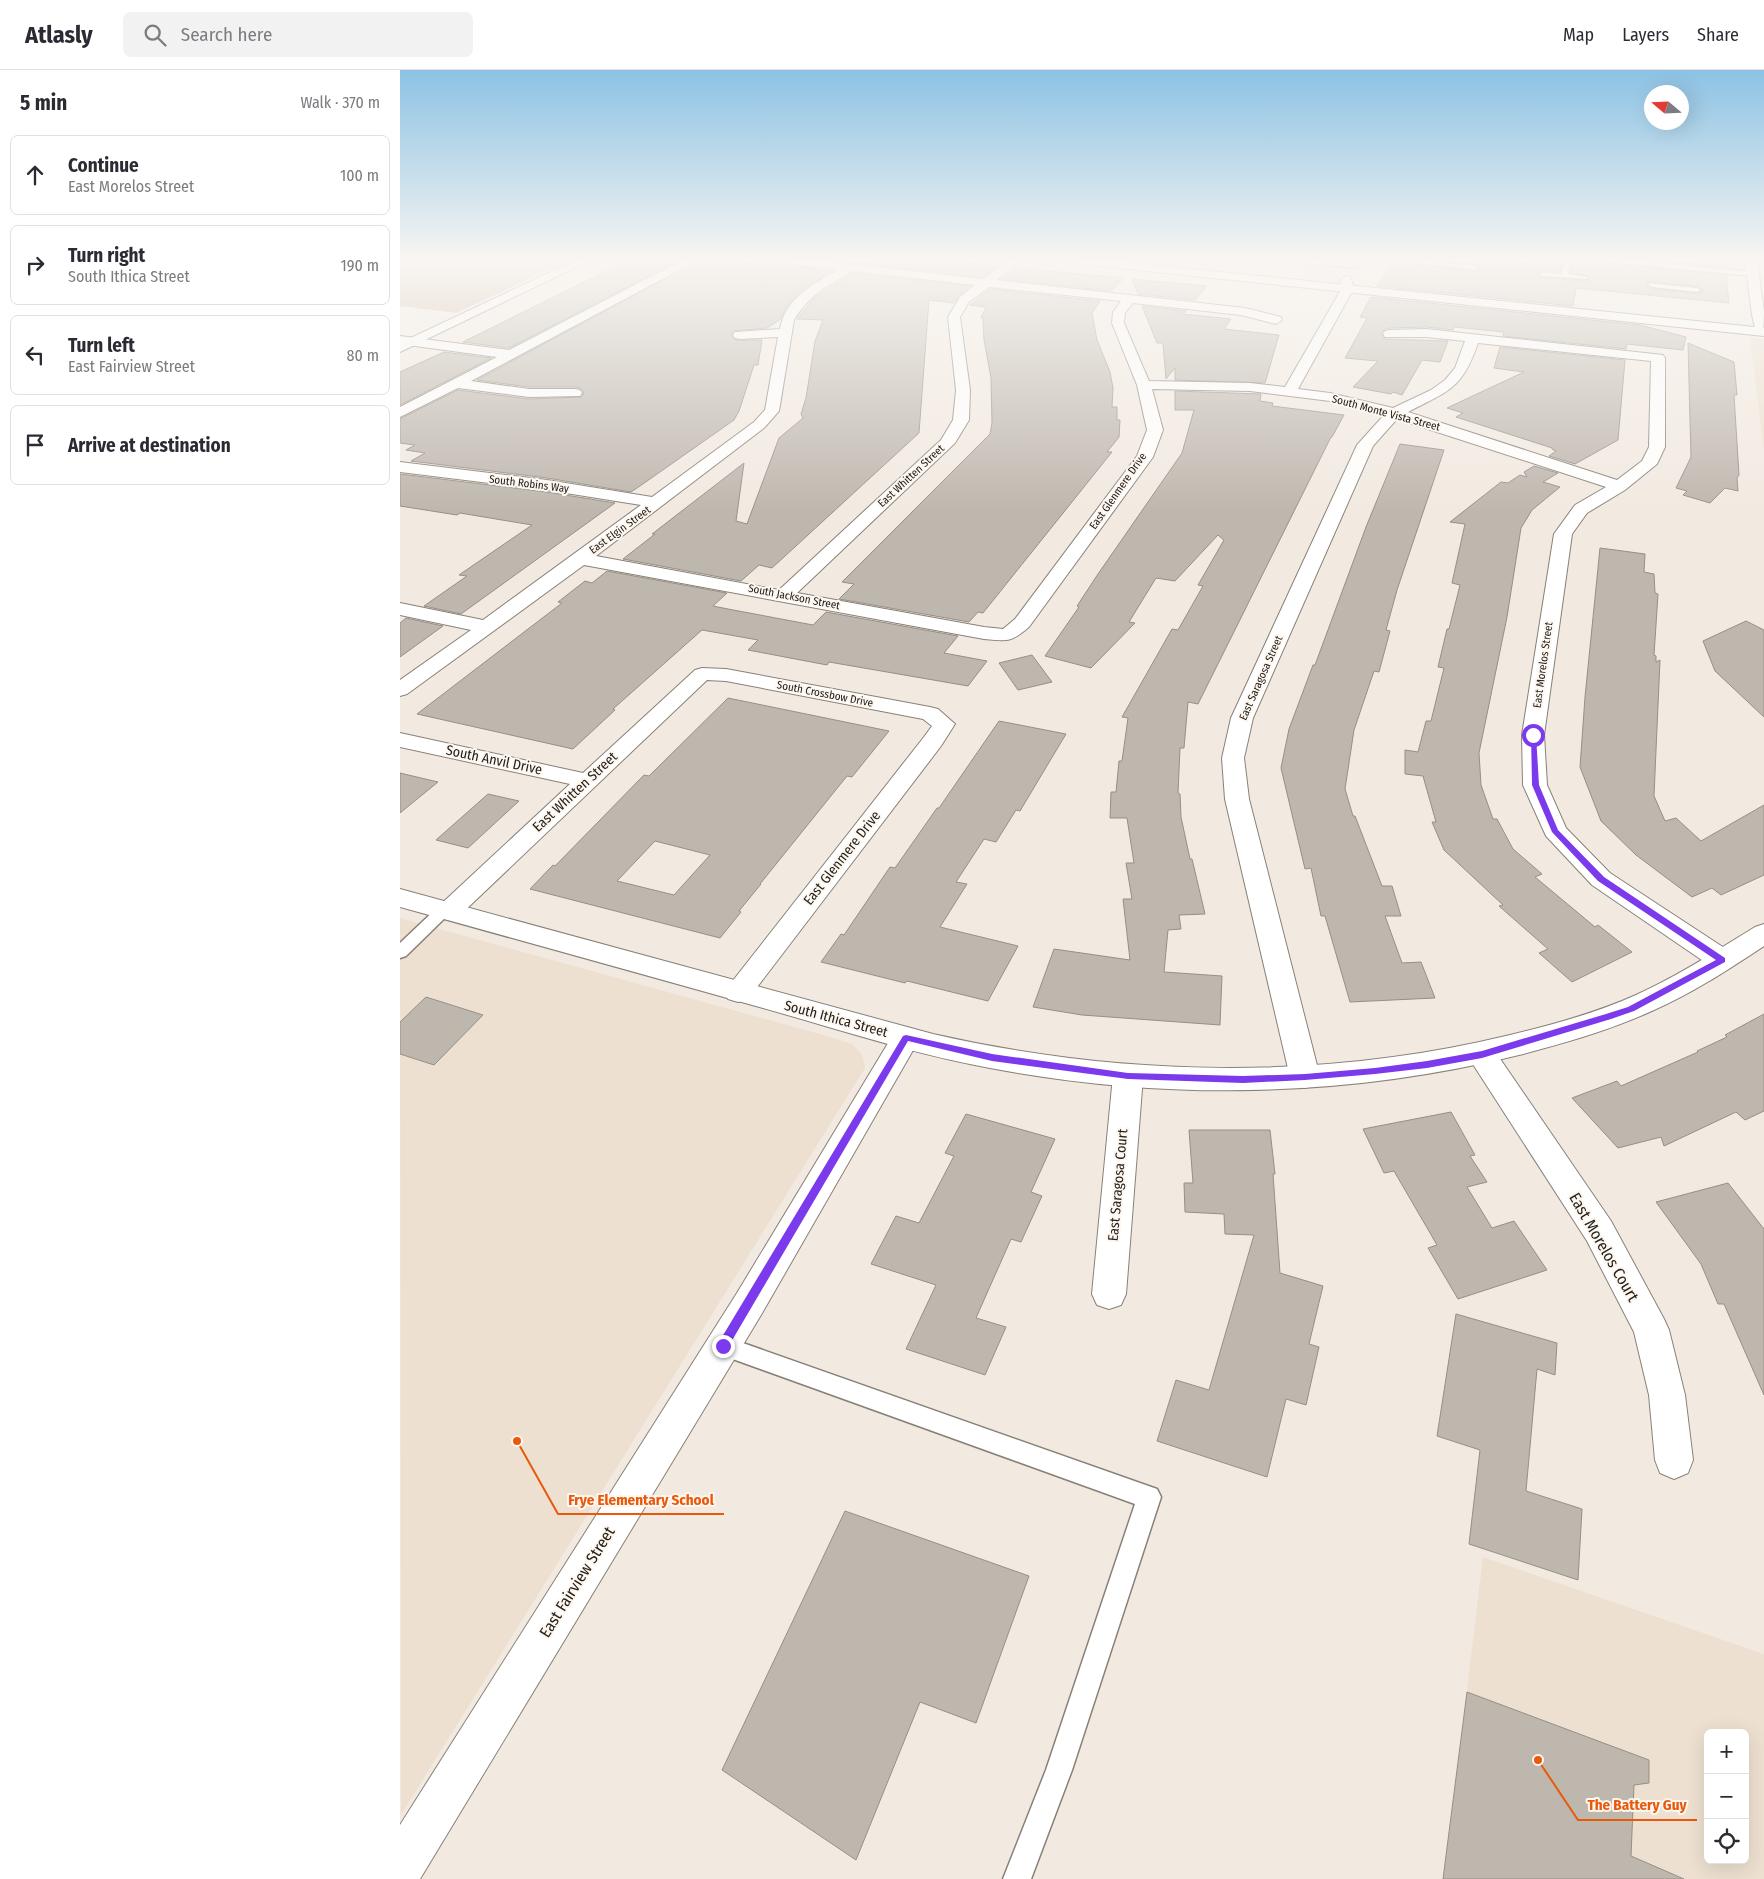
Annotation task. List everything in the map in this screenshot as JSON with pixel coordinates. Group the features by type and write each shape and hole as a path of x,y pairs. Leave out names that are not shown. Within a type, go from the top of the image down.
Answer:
{"street":[{"path":"432,344 513,355"},
{"path":"400,413 533,344"},
{"name":"East Elgin Street","path":"400,690 657,503 759,425 772,410 784,344"},
{"name":"East Whitten Street","path":"784,595 947,443 961,420 963,390 957,344"},
{"name":"East Glenmere Drive","path":"1006,635 1022,623 1145,457 1155,430 1144,385 1127,344"},
{"path":"1290,391 1315,344"},
{"name":"East Saragosa Street","path":"1305,1077 1237,799 1233,758 1242,718 1365,445 1379,427 1396,413 1455,379 1462,368 1471,344"},
{"name":"East Morelos Street","path":"1532,344 1658,358 1657,447 1649,464 1620,486 1580,509 1563,534 1533,735 1535,785 1555,831 1601,879 1722,960"},
{"path":"457,384 529,393 575,393"},
{"name":"South Monte Vista Street","path":"1144,385 1250,387 1330,397 1396,413 1620,486"},
{"name":"South Robins Way","path":"400,467 547,485 657,503"},
{"name":"South Jackson Street","path":"581,559 784,595 984,634 1006,635"},
{"path":"400,609 487,627"},
{"name":"East Whitten Street","path":"447,911 702,674"},
{"name":"South Crossbow Drive","path":"702,674 726,675 930,714 944,724"},
{"name":"East Glenmere Drive","path":"738,992 933,741 944,724"},
{"name":"South Anvil Drive","path":"400,740 587,781"},
{"name":"South Ithica Street","path":"400,898 906,1038 992,1058 1128,1076 1243,1079 1305,1077 1419,1066 1482,1055 1631,1009 1722,960 1764,933"},
{"name":"East Fairview Street","path":"400,1868 723,1346 906,1038"},
{"name":"East Morelos Court","path":"1482,1055 1599,1230 1651,1330 1667,1395 1674,1460"},
{"name":"East Saragosa Court","path":"1109,1294 1128,1076"}],"lane":[{"path":"400,952 447,911"},
{"path":"723,1346 1149,1497 1059,1770 1017,1879"}],"shaded area":[{"path":"1751,344 1764,344 1764,450"},
{"path":"400,918 834,1038 852,1044 862,1054 865,1068 401,1815"},
{"path":"1483,1557 1764,1654 1764,1879 1444,1879"}],"building":[{"path":"482,344 516,344 509,348"},
{"path":"543,344 761,344 758,365 754,365 739,411 734,420 631,492 547,478 411,461 425,453 406,450 415,445 400,443 400,419 458,390 529,399 582,397 584,392 580,388 575,387 529,387 477,380"},
{"path":"814,344 926,344 919,433 772,568 759,565 741,581 623,559 655,534 652,534 744,463 736,521 747,524 779,438 803,418 801,414 806,398"},
{"path":"985,344 1099,344 1110,372 1113,388 1112,407 1117,407 1117,420 1120,420 1119,437 1107,452 1112,452 983,613 978,612 969,622 839,599 854,584 842,582 990,434 992,423 991,378"},
{"path":"1163,344 1276,344 1265,383 1175,380 1175,368 1166,379"},
{"path":"1352,344 1447,344 1440,362 1422,360 1402,395 1393,392 1391,394 1353,387 1378,361 1345,358"},
{"path":"1583,344 1627,344 1626,349"},
{"path":"1631,344 1684,344 1683,350"},
{"path":"1688,344 1734,362 1737,395 1734,395 1739,475 1737,478 1738,491 1725,488 1710,503 1683,495 1687,491 1676,488 1691,457"},
{"path":"1500,347 1625,360 1618,440 1575,464 1549,456 1556,451 1552,448 1456,417 1463,413 1447,408 1524,372 1494,368"},
{"path":"444,352 491,358 400,405 400,372"},
{"path":"1175,391 1261,394 1260,401 1273,403 1272,406 1344,415 1331,437 1198,704 1188,702 1184,748 1180,748 1178,793 1180,794 1181,817 1190,859 1192,859 1205,914 1179,915 1181,929 1168,930 1164,972 1222,976 1220,1025 1082,1015 1033,1007 1054,949 1130,960 1123,899 1132,899 1126,863 1134,863 1127,818 1110,818 1111,792 1116,792 1119,761 1122,761 1128,718 1122,717 1172,629 1178,630 1203,586 1198,585 1224,540 1218,535 1175,581 1156,578 1129,622 1135,623 1091,668 1045,656 1079,607 1077,606 1098,574 1182,453 1194,410 1175,410"},
{"path":"1400,444 1444,450 1397,590 1386,630 1390,631 1379,672 1374,671 1354,730 1345,789 1353,816 1355,816 1382,886 1392,886 1401,916 1385,916 1402,963 1421,962 1435,998 1350,1002 1325,916 1321,916 1311,868 1305,869 1281,768 1289,729 1366,527"},
{"path":"1534,466 1558,473 1543,482 1560,487 1532,510 1521,528 1507,617 1479,753 1481,785 1493,819 1497,819 1513,849 1542,874 1535,877 1595,927 1598,925 1632,952 1572,982 1539,953 1548,949 1499,906 1503,905 1444,850 1432,822 1436,822 1423,776 1405,774 1405,750 1418,752 1426,721 1431,721 1444,668 1438,667 1460,585 1452,583 1465,524 1450,522 1501,482 1508,483 1520,475 1527,477 1524,472"},
{"path":"400,474 547,492 615,503 461,614 424,606 467,576 459,575 532,525 460,513 457,515 400,506"},
{"path":"1600,548 1645,554 1644,572 1654,574 1655,593 1658,594 1654,655 1656,656 1656,662 1660,660 1654,796 1665,821 1676,818 1701,841 1764,805 1764,875 1721,895 1712,888 1692,897 1636,855 1601,821 1580,767"},
{"path":"607,571 727,593 713,606 813,625 826,612 958,636 944,653 987,661 968,686 829,662 827,665 748,650 758,640 702,630 613,709 615,710 573,749 417,714 562,603 558,602 585,581 592,583"},
{"path":"406,618 443,626 400,657 400,623"},
{"path":"1746,621 1764,630 1764,717 1715,671 1703,641"},
{"path":"1032,655 1052,682 1018,690 999,663"},
{"path":"728,698 889,731 852,777 847,776 760,884 720,938 530,889 644,775 649,776","holes":["655,841 710,855 674,895 617,881"]},
{"path":"999,721 1066,734 1020,811 1016,810 996,842 984,839 956,882 967,884 940,927 1018,946 988,1001 821,962 841,934 844,935 890,867 895,868"},
{"path":"400,773 438,782 400,813"},
{"path":"488,794 519,801 468,848 436,840"},
{"path":"426,997 483,1015 434,1065 400,1054 400,1022"},
{"path":"1764,1014 1764,1111 1745,1120 1736,1112 1664,1146 1661,1137 1618,1148 1572,1098 1617,1081 1621,1086 1698,1052"},
{"path":"1451,1112 1475,1155 1470,1156 1487,1182 1467,1187 1492,1228 1514,1221 1547,1270 1458,1299 1428,1248 1437,1245 1394,1171 1384,1173 1363,1129"},
{"path":"966,1114 1055,1139 1031,1192 1042,1196 1021,1242 1011,1239 976,1318 1006,1327 985,1375 906,1349 936,1285 871,1264 896,1216 919,1223 954,1156 945,1153"},
{"path":"1189,1130 1270,1130 1275,1174 1273,1174 1280,1273 1323,1286 1309,1344 1319,1347 1306,1405 1286,1399 1267,1477 1157,1441 1176,1380 1209,1390 1254,1235 1225,1234 1224,1214 1185,1212 1184,1183 1193,1183"},
{"path":"1728,1183 1764,1229 1764,1395 1724,1304 1718,1304 1701,1264 1656,1202"},
{"path":"1456,1314 1557,1343 1555,1375 1537,1369 1526,1491 1582,1509 1578,1580 1469,1544 1480,1450 1437,1436"},
{"path":"845,1511 1029,1576 976,1723 920,1702 856,1860 722,1770"},
{"path":"1467,1692 1649,1760 1649,1783 1634,1785 1631,1856 1684,1879 1443,1879"}],"place":[{"name":"Frye Elementary School","path":"517,1441"},
{"name":"The Battery Guy","path":"1538,1760"}],"route":[{"path":"723,1346 906,1038 992,1058 1128,1076 1243,1079 1305,1077 1375,1071 1427,1065 1482,1055 1608,1017 1631,1009 1675,987 1722,960 1601,879 1555,831 1535,785 1533,735"}]}
